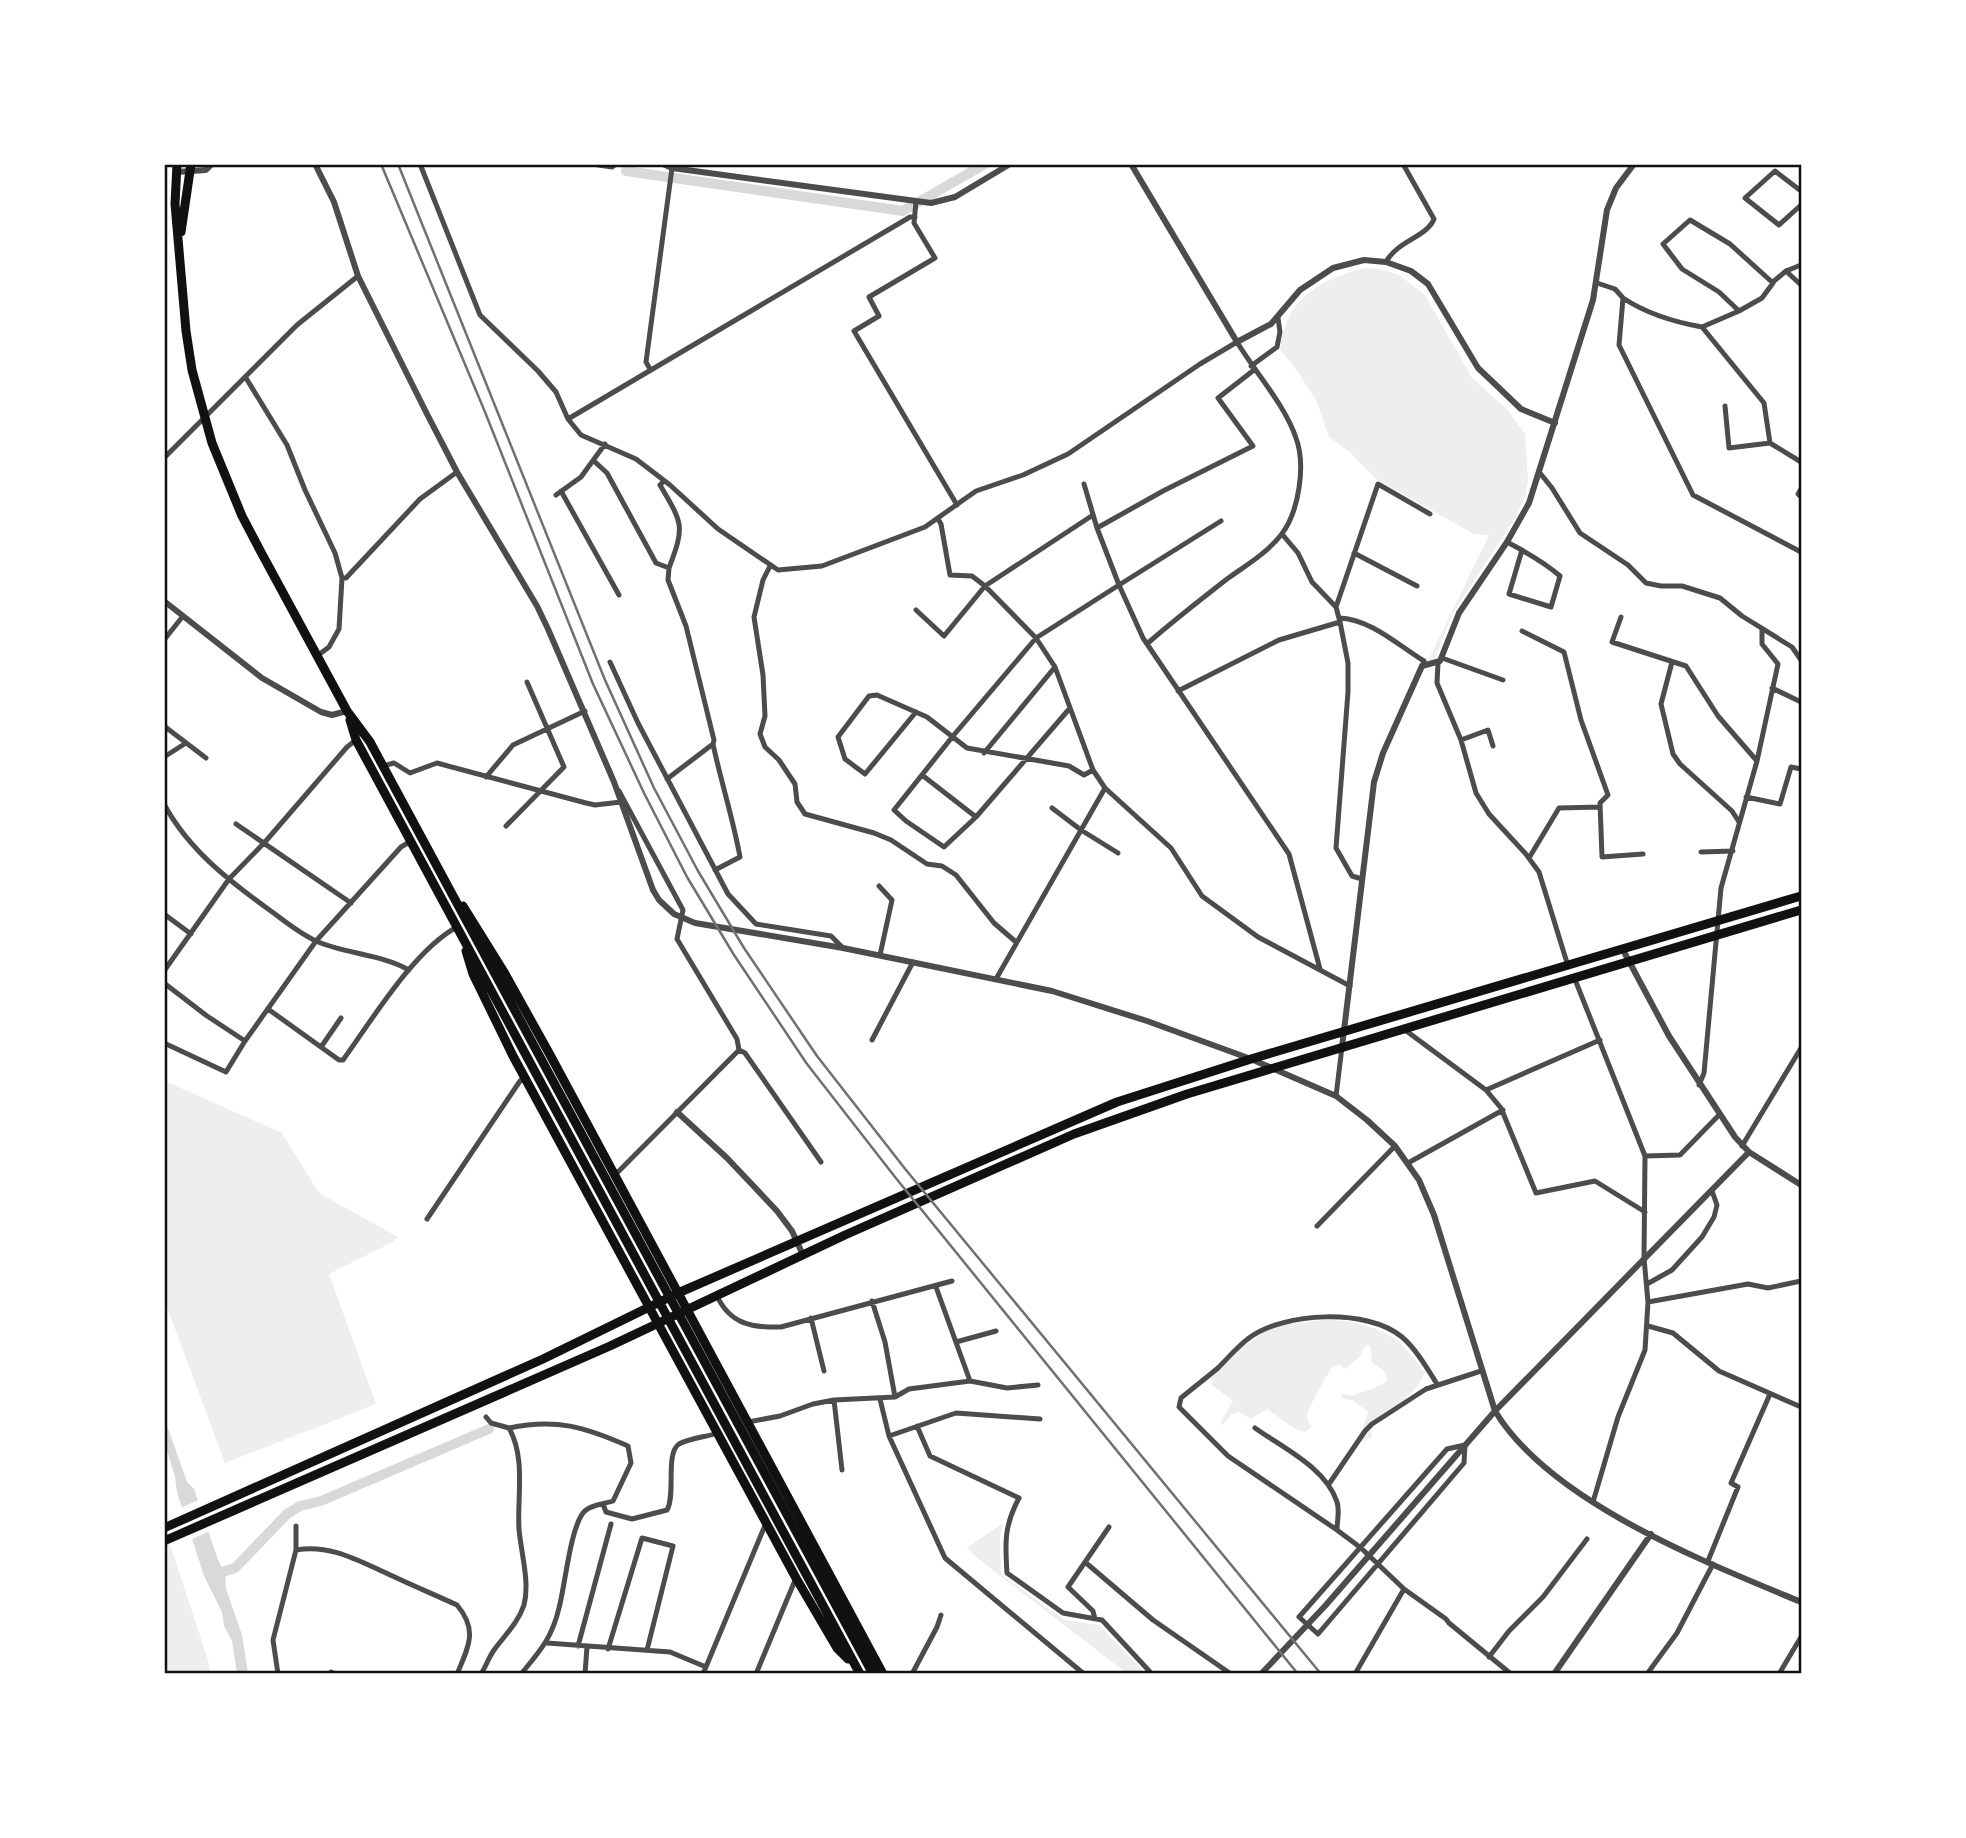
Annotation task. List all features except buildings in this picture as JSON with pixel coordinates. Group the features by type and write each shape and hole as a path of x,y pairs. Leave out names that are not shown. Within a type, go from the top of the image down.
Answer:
{"highway":[{"path":"177,168 175,204 186,331 204,419 220,467 242,516 347,711 370,742 873,1674"},
{"path":"179,241 190,168"},
{"path":"347,711 356,740 858,1671"},
{"path":"450,892 466,910 504,972 883,1674"},
{"path":"164,1528 543,1359 678,1293 1116,1102 1251,1059 1801,896"},
{"path":"167,1541 687,1310 897,1212 1074,1134 1187,1094 1801,910"},
{"path":"457,927 473,974 525,1078 796,1578 837,1648 858,1671"}],"street":[{"path":"177,168 206,170 212,164"},
{"path":"315,164 334,202 358,276 457,472 537,606 585,711 659,900 685,920 880,955 1052,991 1107,1007 1251,1059 1336,1096 1367,1119 1395,1146 1419,1180 1434,1215 1494,1411 1514,1439 1549,1472 1593,1502 1711,1563 1801,1602"},
{"path":"420,164 480,316 538,371 556,392 568,419 581,435 636,459 718,529 770,566 784,571 822,566 925,527 976,491 1023,475 1068,454 1200,364 1278,318 1300,290 1333,268 1364,260 1386,261 1411,271 1428,284 1478,368 1521,409 1555,423"},
{"path":"592,164 606,167 616,164"},
{"path":"663,164 672,168 931,203 955,197 1010,164"},
{"path":"1131,164 1252,368 1288,419 1300,451 1299,493 1282,534 1148,643"},
{"path":"1386,261 1391,252 1434,222 1434,216 1403,164"},
{"path":"1568,967 1539,872 1489,814 1476,793 1461,740 1437,683 1440,661 1459,614 1526,510 1540,473 1597,283 1607,210 1615,189 1634,164"},
{"path":"650,369 646,362 672,168"},
{"path":"1801,191 1775,171 1745,198 1779,225 1801,205"},
{"path":"916,202 914,223 935,258 869,297 879,316 854,331 957,505"},
{"path":"568,419 910,216 915,217"},
{"path":"1739,311 1719,292 1682,269 1663,244 1690,220 1730,244 1773,283"},
{"path":"1597,283 1615,289 1641,310 1679,323 1702,327 1762,298 1786,271 1801,265"},
{"path":"1786,271 1801,285"},
{"path":"164,458 297,325 358,276"},
{"path":"1623,298 1619,345 1693,495 1801,552"},
{"path":"1097,528 1253,446 1218,398 1277,347 1280,332 1278,318"},
{"path":"1702,327 1764,403 1770,443"},
{"path":"246,377 287,445 305,491 335,553 342,578 339,629 329,647 317,656"},
{"path":"1725,406 1729,448 1770,443 1801,462"},
{"path":"605,444 581,477 558,493 619,595"},
{"path":"594,461 607,473 656,563 669,568"},
{"path":"342,578 346,578 420,499 457,472"},
{"path":"1540,473 1580,533 1628,565 1646,583 1682,586 1720,598 1792,647 1801,660"},
{"path":"664,481 660,485 678,517 681,532 669,568 668,580 686,626 721,780 734,821 740,857 715,870"},
{"path":"1084,484 1097,528 1138,628 1289,854 1320,969"},
{"path":"1336,607 1378,484 1430,514"},
{"path":"1801,489 1798,494 1801,497"},
{"path":"916,610 944,636 985,586 1093,516"},
{"path":"938,519 950,575 972,576 985,586 1036,638 1055,667 1093,770 1105,789 1171,848 1192,881 1210,902 1258,937 1350,986"},
{"path":"1070,708 976,817 944,847 894,810 1036,638 1221,521"},
{"path":"1282,534 1298,552 1312,582 1336,607 1340,620 1348,663 1348,692 1336,848 1352,876 1362,879"},
{"path":"1507,542 1522,550 1545,563 1560,576 1551,607 1510,594 1522,550"},
{"path":"1354,554 1417,586"},
{"path":"770,566 763,580 754,617 763,675 765,716 761,734 765,747 779,760 794,784 797,802 805,814 874,833 927,864 942,866 956,875 994,923 1016,942"},
{"path":"164,601 262,678 312,708 332,715 347,711"},
{"path":"164,640 183,616"},
{"path":"1621,618 1612,642 1686,666 1718,716 1757,761"},
{"path":"1178,691 1279,640 1340,620 1366,625 1424,661 1378,767 1371,797 1336,1096"},
{"path":"1699,1084 1705,1062 1721,888 1757,761 1778,664 1762,644 1762,629"},
{"path":"1522,631 1564,653 1581,720 1608,795 1600,803 1602,857 1643,854"},
{"path":"1422,666 1440,661 1503,680"},
{"path":"610,662 667,779 728,894 756,924 831,936 843,948"},
{"path":"1672,662 1661,704 1673,754 1680,764 1732,811 1739,822"},
{"path":"984,753 1055,667"},
{"path":"506,826 564,767 527,682"},
{"path":"1772,688 1801,702"},
{"path":"916,712 865,774 845,759 838,737 869,696 883,697 916,712 927,717 967,748 1069,766 1084,775 1093,770"},
{"path":"486,777 513,746 585,711"},
{"path":"164,726 206,758"},
{"path":"1461,740 1488,730 1493,746"},
{"path":"164,971 229,879 356,740"},
{"path":"164,757 186,743"},
{"path":"667,779 713,744"},
{"path":"383,766 394,763 410,773 437,763 595,805 621,802"},
{"path":"1746,797 1780,804 1791,767 1801,769"},
{"path":"922,775 976,817"},
{"path":"614,782 683,909 677,939 737,1038 739,1049 821,1162"},
{"path":"996,979 1105,789"},
{"path":"164,804 198,851 229,879 292,927 316,941 409,970"},
{"path":"1529,858 1559,808 1600,807"},
{"path":"1052,808 1118,853"},
{"path":"236,824 351,903"},
{"path":"164,1043 226,1072 316,941 401,847 411,841"},
{"path":"1701,852 1733,851"},
{"path":"879,886 892,900 880,955"},
{"path":"164,914 191,934"},
{"path":"268,1009 339,1060 343,1060 409,970 446,932 457,927"},
{"path":"1623,950 1699,1084 1742,1146 1801,1185"},
{"path":"872,1040 913,962"},
{"path":"1574,977 1645,1156 1644,1258 1648,1302 1645,1350 1618,1417 1593,1502"},
{"path":"164,983 245,1041"},
{"path":"321,1046 341,1018"},
{"path":"1403,1028 1486,1090 1503,1110 1536,1193 1595,1181 1645,1212"},
{"path":"1486,1090 1600,1040"},
{"path":"1742,1146 1801,1048"},
{"path":"615,1175 739,1049"},
{"path":"427,1219 520,1081 525,1078"},
{"path":"1408,1163 1503,1110"},
{"path":"677,1112 727,1158 777,1211 792,1231 803,1255"},
{"path":"1645,1156 1680,1155 1719,1115"},
{"path":"1317,1226 1395,1146"},
{"path":"1261,1674 1325,1606 1494,1411 1749,1152"},
{"path":"1647,1284 1672,1270 1702,1237 1714,1217 1717,1205 1712,1191"},
{"path":"717,1296 725,1312 749,1325 780,1327 951,1281"},
{"path":"1648,1302 1748,1284 1768,1289 1801,1281"},
{"path":"936,1287 970,1381"},
{"path":"872,1301 885,1342 895,1397"},
{"path":"1437,1384 1427,1367 1401,1336 1386,1328 1341,1316 1280,1323 1264,1329 1249,1338 1181,1398 1179,1407 1228,1456 1361,1548 1404,1589 1446,1619 1511,1674"},
{"path":"811,1318 824,1371"},
{"path":"1648,1326 1673,1333 1719,1371 1801,1407"},
{"path":"956,1342 996,1331"},
{"path":"1329,1484 1371,1424 1437,1384 1481,1371"},
{"path":"748,1422 780,1416 813,1404 834,1400 895,1397 909,1389 970,1381 1007,1388 1038,1385"},
{"path":"1647,1674 1677,1633 1711,1563 1738,1487 1731,1483 1770,1394"},
{"path":"880,1399 889,1436 945,1558 1084,1674"},
{"path":"834,1400 842,1470"},
{"path":"889,1436 956,1413 1040,1419"},
{"path":"486,1417 491,1423 509,1428 523,1424 577,1426 628,1446 631,1463 613,1501 591,1507 583,1513 572,1542 559,1610 547,1643 521,1674"},
{"path":"917,1426 930,1455 1019,1498 1009,1517 1005,1537 1007,1573 1063,1613 1102,1620 1152,1674"},
{"path":"481,1674 492,1652 518,1620 525,1601 517,1508 519,1475 515,1442 509,1428"},
{"path":"1255,1428 1329,1484 1338,1505 1337,1530"},
{"path":"603,1504 606,1512 632,1519 667,1510 672,1502 672,1458 675,1448 680,1443 718,1433"},
{"path":"1465,1445 1464,1463 1318,1634 1299,1617 1447,1449 1465,1445"},
{"path":"703,1674 766,1523"},
{"path":"578,1646 611,1524"},
{"path":"278,1674 274,1640 296,1550 296,1526"},
{"path":"1095,1619 1093,1611 1068,1587 1109,1527"},
{"path":"1554,1674 1651,1534"},
{"path":"608,1649 642,1538 673,1546 647,1650"},
{"path":"1489,1657 1509,1631 1543,1597 1587,1539"},
{"path":"296,1550 308,1548 352,1557 457,1605 467,1617 470,1630 470,1642 457,1674"},
{"path":"1085,1562 1153,1619 1231,1674"},
{"path":"756,1674 796,1578"},
{"path":"1355,1674 1404,1589"},
{"path":"912,1674 941,1615"},
{"path":"1779,1674 1801,1637"},
{"path":"547,1643 670,1652 706,1667"},
{"path":"585,1674 587,1647"}],"shaded area":[{"path":"1366,268 1381,269 1399,275 1425,295 1472,378 1506,408 1525,434 1528,480 1525,497 1516,517 1453,613 1435,658 1429,659 1489,535 1474,534 1376,479 1350,452 1329,437 1317,402 1280,349 1286,325 1300,301 1331,280"},
{"path":"165,1081 282,1133 319,1193 398,1237 329,1274 376,1404 225,1463 165,1302"},
{"path":"1323,1320 1352,1322 1391,1336 1403,1345 1425,1372 1404,1400 1376,1419 1371,1430 1372,1437 1362,1442 1360,1438 1368,1412 1352,1400 1343,1399 1341,1395 1361,1393 1387,1381 1384,1372 1372,1363 1370,1346 1366,1345 1359,1357 1346,1369 1340,1365 1333,1366 1330,1370 1308,1412 1307,1419 1312,1426 1305,1432 1289,1425 1267,1409 1251,1419 1239,1412 1232,1414 1223,1425 1220,1423 1233,1401 1212,1385 1211,1378 1243,1347 1273,1326"},
{"path":"164,1417 187,1482 194,1489 225,1573 226,1589 242,1635 248,1673 237,1673 232,1641 224,1626 222,1612 204,1576 177,1492 165,1444"},
{"path":"1003,1523 1000,1537 1001,1572 1004,1577 1065,1620 1099,1625 1145,1673 1125,1672 967,1548"},
{"path":"164,1526 208,1660 210,1673 165,1673"}],"pier":[{"path":"201,1499 212,1530 188,1541 178,1509"}],"waterway":[{"path":"626,171 903,211 985,164"},
{"path":"214,1575 235,1568 287,1514 300,1506 321,1501 489,1429"}],"railway":[{"path":"381,164 485,412 593,684 687,877 734,955 807,1064 895,1177 1298,1674"},
{"path":"398,164 605,680 654,788 698,871 744,948 817,1056 906,1170 1321,1674"}]}
